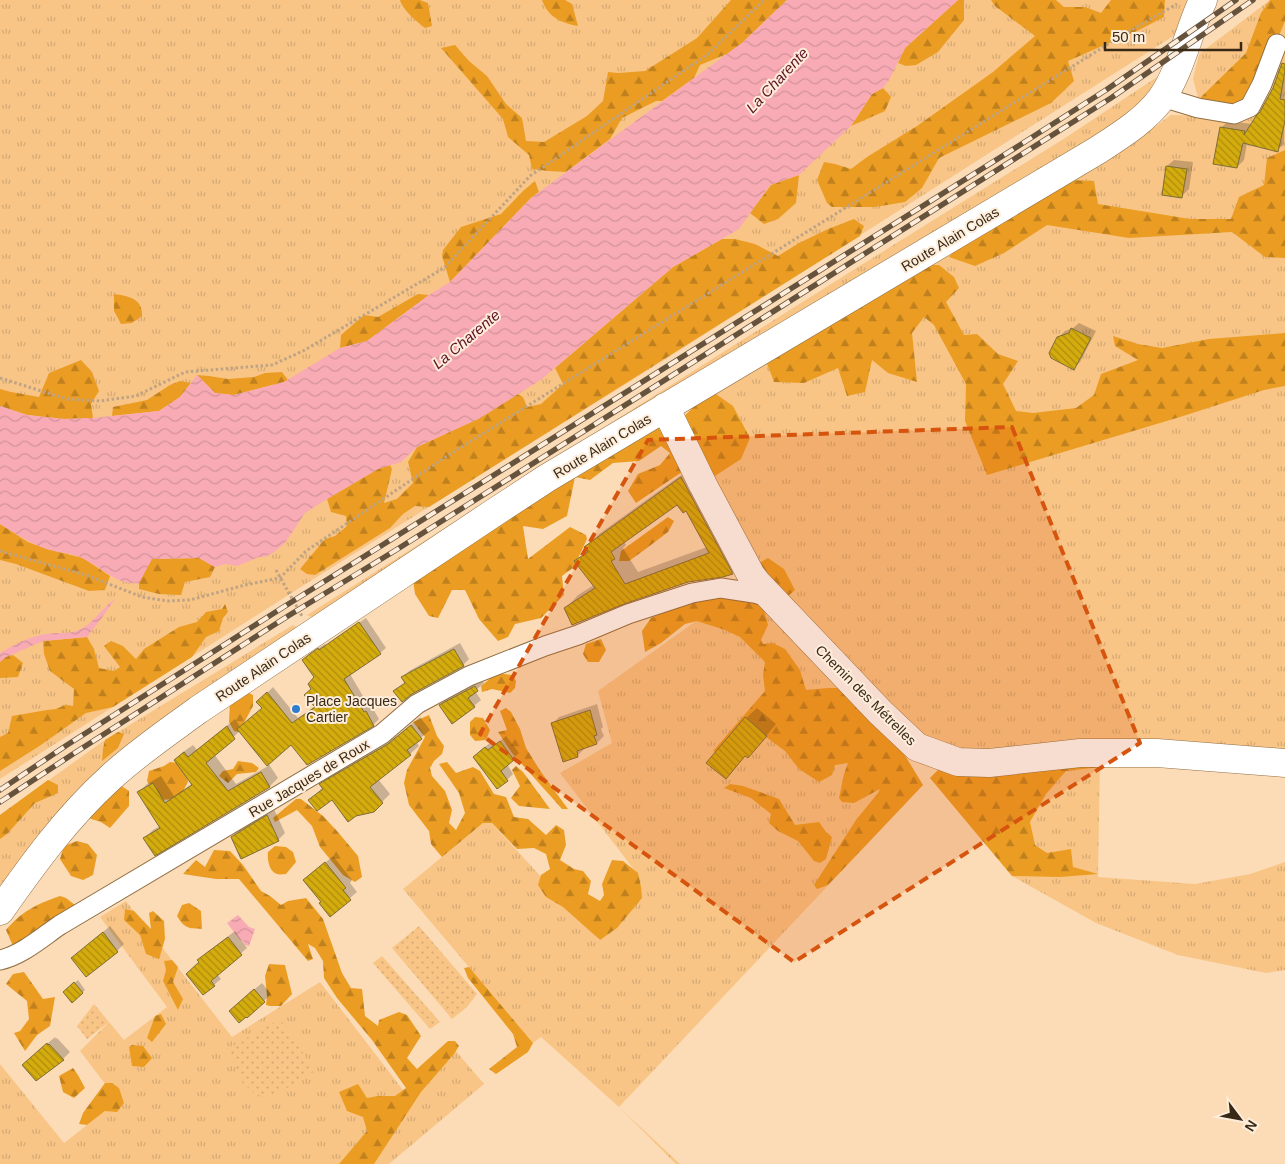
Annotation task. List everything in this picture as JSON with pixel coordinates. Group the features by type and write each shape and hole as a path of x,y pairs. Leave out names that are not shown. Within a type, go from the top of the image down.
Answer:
{"street":[{"name":"Route Alain Colas","path":"0,911 53,840 110,778 190,716 539,484 1098,150 1140,122 1162,97 1176,70 1203,0"},
{"path":"1162,97 1198,108 1234,114 1250,107 1262,84 1277,44"},
{"name":"Chemin des Métrelles","path":"665,407 703,485 751,575 880,712 917,747 958,762 988,763 1080,753 1157,753 1285,763"},
{"name":"Rue Jacques de Roux","path":"0,960 22,951 60,925 382,734 417,704 469,676 628,614 692,593 721,588 754,593 772,599"}],"path":[{"path":"0,378 67,399 100,401 136,396 185,372 272,365 303,351 444,268 530,176 708,54 764,0"},
{"path":"0,551 86,576 142,597 167,601 190,600 245,585 280,578 306,551 448,456 1118,38 1185,0"},
{"path":"276,570 314,633"}],"highlighted area":[{"path":"1012,427 1140,743 794,962 480,734 648,440"}],"green space":[{"path":"0,0 1193,0 1178,33 0,779"},
{"path":"400,0 420,0 428,3 432,26 425,28 414,19 401,4"},
{"path":"542,0 565,0 572,4 578,26 556,18 548,11"},
{"path":"731,0 787,0 743,42 729,53 700,65 694,78 662,101 656,101 622,118 610,139 566,172 532,169 529,155 508,137 503,119 441,48 455,45 469,61 487,76 506,104 522,118 526,141 544,142 587,116 603,101 608,72 645,71 697,38"},
{"path":"958,0 964,0 964,20 938,52 916,65 906,66 898,63 905,48"},
{"path":"991,0 1056,0 1064,7 1085,7 1101,13 1111,0 1165,0 1164,17 1068,61 1074,81 1051,103 939,158 922,188 905,202 875,207 832,207 827,203 817,180 824,162 851,169 917,126 993,72 1035,36 995,6"},
{"path":"1270,0 1285,0 1285,753 990,756 934,748 775,593 679,421 701,400 1134,142 1171,115 1203,116 1193,79 1199,54"},
{"path":"1270,0 1285,0 1285,21 1250,107 1204,116 1201,97 1246,53 1261,13"},
{"path":"1163,73 1142,105 1094,142 315,619 307,615 1065,138"},
{"path":"883,88 891,97 885,111 851,126 872,94"},
{"path":"1285,150 1285,258 1265,257 1232,232 1129,238 1047,225 1004,253 975,266 949,257 957,247 1069,180 1094,181 1098,204 1190,219 1231,219 1239,197 1264,185 1267,158"},
{"path":"799,175 796,203 778,219 764,224 750,213 771,185"},
{"path":"535,181 539,192 450,282 442,256 443,250 461,227 501,214"},
{"path":"854,219 864,226 860,236 429,507 415,506 403,514 390,528 315,575 307,574 300,569 325,539 335,536 347,526 346,516 331,512 327,499 378,469 390,465 392,469 384,503 397,499 413,483 408,462 417,447 480,418 518,394 523,397 527,407 541,404 563,384 555,368 673,267 722,239 735,239 755,244 778,256 799,243"},
{"path":"926,265 939,265 954,277 959,288 946,302 964,335 977,334 998,354 1018,361 1003,384 1016,411 1033,413 1076,408 1094,395 1101,374 1138,360 1115,346 1113,336 1138,344 1162,348 1209,339 1285,333 1285,386 1264,390 987,475 965,421 966,384 934,325 924,317 912,333 917,382 888,373 872,360 865,392 847,396 838,368 804,383 774,382 766,361"},
{"path":"114,294 130,297 138,302 142,310 142,316 132,323 121,324 114,311"},
{"path":"418,294 429,295 367,341 340,348 341,335 364,315 378,317"},
{"path":"81,360 92,372 99,391 91,404 93,418 64,419 27,415 0,406 0,389 39,397 49,373"},
{"path":"282,372 288,380 234,395 215,393 197,375 228,379"},
{"path":"180,381 191,383 180,397 159,411 112,416 113,407 147,400 170,385"},
{"path":"713,392 733,406 750,438 741,459 715,476 701,464 679,421 701,400"},
{"path":"656,422 692,468 679,474 636,503 628,491 638,474 660,465 670,453 661,446 639,461 613,463 590,480 575,477 567,516 543,529 523,526 528,559 570,527 586,535 587,539 574,567 562,576 564,595 541,618 515,624 508,637 498,641 479,619 465,590 452,590 438,618 429,616 415,594 413,580"},
{"path":"668,517 674,521 668,532 629,561 619,561 621,551"},
{"path":"0,524 28,542 83,558 110,576 105,590 89,591 0,560"},
{"path":"199,558 215,567 210,577 185,582 181,595 159,594 139,589 139,583 151,559"},
{"path":"768,558 784,569 795,590 786,598 757,564"},
{"path":"723,595 763,605 768,625 761,640 763,644 773,643 785,649 800,670 806,690 844,688 904,754 923,785 828,885 817,889 814,885 856,820 880,789 854,803 842,802 839,798 848,763 835,765 832,775 819,782 799,769 785,751 751,726 717,753 713,751 765,691 763,675 765,662 740,637 697,621 685,624 661,643 645,652 642,631 651,618 675,607"},
{"path":"694,602 772,609 904,754 923,785 619,1107 541,1037 533,1043 403,889 488,819 599,940 635,871 560,773 612,743 598,691 696,621"},
{"path":"225,604 228,612 223,618 219,631 206,637 192,657 113,707 86,713 0,771 0,737 8,733 12,716 56,709 65,705 73,706 74,689 50,671 44,654 43,641 87,637 94,649 99,668 114,671 120,667 104,646 111,641 123,646 136,659 144,649 179,627 197,622 206,612 222,609"},
{"path":"293,625 298,628 174,717 0,895 0,815 105,740"},
{"path":"601,639 606,650 599,662 588,662 583,654 586,644"},
{"path":"13,655 23,663 18,677 0,678 0,658"},
{"path":"497,673 513,675 516,681 515,688 510,693 492,689 482,692 481,686"},
{"path":"245,691 253,695 253,706 239,732 234,731 229,722 230,702"},
{"path":"506,708 511,712 520,729 526,748 568,809 562,809 512,753 498,732 507,730 500,711"},
{"path":"429,715 437,736 444,746 442,754 434,761 430,768 432,776 445,791 452,810 449,823 456,830 465,813 459,793 439,764 447,762 456,773 473,767 480,771 494,794 506,797 514,817 528,819 546,835 556,825 564,830 566,845 560,860 574,869 583,871 591,881 588,894 600,901 604,895 602,884 612,860 623,861 638,873 642,898 617,928 600,940 563,907 546,897 538,885 541,875 550,869 546,854 534,848 517,849 492,823 483,823 442,857 431,844 429,831 409,805 404,783 407,770 425,737 413,722"},
{"path":"475,717 483,718 490,730 486,740 475,741 470,735 470,722"},
{"path":"118,732 124,734 118,748 102,761 105,740"},
{"path":"1100,760 1098,877 1195,884 1250,874 1285,862 1285,970 1266,973 1178,955 1096,923 1012,876 930,778 938,770 987,770"},
{"path":"1100,760 1100,767 1066,771 1046,794 1030,822 1035,845 1047,853 1071,849 1073,867 1098,874 1060,877 1012,876 930,778 938,770 987,770"},
{"path":"238,761 252,763 259,768 256,772 237,774 228,783 219,776 223,771 233,769"},
{"path":"170,762 179,763 186,771 188,782 182,793 175,799 161,800 147,781 149,771"},
{"path":"516,766 523,772 550,809 519,806 511,798 520,786 512,770"},
{"path":"48,780 58,785 58,793 35,803 7,834 0,839 0,815"},
{"path":"117,783 129,791 129,806 110,828 101,822 85,817"},
{"path":"730,784 743,786 779,799 795,825 819,822 832,837 826,859 820,863 814,861 798,841 778,831 769,823 771,814 751,798 724,788"},
{"path":"296,799 301,799 323,816 337,831 358,856 362,877 355,882 343,875 320,847 312,826 297,810 275,822 273,818"},
{"path":"77,841 88,844 97,855 93,875 83,880 71,876 60,859 64,846"},
{"path":"275,846 286,847 293,852 296,862 286,874 274,873 269,865 268,852"},
{"path":"214,850 230,851 243,865 261,891 281,905 288,901 306,898 323,919 342,973 351,988 362,989 365,1016 378,1026 379,1020 399,1012 407,1015 421,1036 407,1058 417,1069 448,1041 455,1041 459,1046 421,1092 374,1164 339,1164 367,1131 363,1117 347,1111 339,1092 358,1084 367,1098 395,1096 406,1088 372,1040 337,998 324,978 323,961 315,948 308,944 313,959 308,961 239,879 216,879 183,874 196,860 205,867"},
{"path":"60,896 75,905 13,946 6,930 12,923 30,909"},
{"path":"126,901 232,1037 320,982 406,1094 450,1044 484,1084 389,1164 0,1164 0,1064 64,1143 118,1101 80,1051 109,1022 124,1040 167,1007 100,917"},
{"path":"189,903 201,911 202,929 187,927 177,916 182,905"},
{"path":"125,909 134,911 151,929 149,913 153,911 164,921 165,939 159,959 146,954 140,935 124,920"},
{"path":"419,926 477,994 467,1007 452,1019 392,948"},
{"path":"382,956 440,1022 430,1029 373,963"},
{"path":"172,960 178,967 173,982 183,999 178,1010 163,981 166,970 164,961"},
{"path":"269,964 285,965 292,994 281,1006 266,1005 265,976"},
{"path":"469,967 533,1043 528,1052 496,1074 489,1069 517,1047 513,1034 468,978 464,968"},
{"path":"24,972 43,999 55,997 50,1026 37,1035 25,1051 14,1033 20,1031 29,1019 27,1001 6,984 13,974"},
{"path":"94,1004 109,1022 87,1039 77,1026"},
{"path":"161,1014 166,1024 152,1042 147,1038 155,1016"},
{"path":"280,1019 315,1071 291,1086 266,1097 255,1094 244,1084 227,1049"},
{"path":"132,1045 143,1046 152,1058 144,1067 132,1066 129,1047"},
{"path":"73,1068 85,1088 74,1098 63,1092 59,1076"},
{"path":"105,1083 112,1083 119,1088 124,1103 117,1112 105,1111 87,1125 79,1124 83,1113"},
{"path":"619,1107 680,1164 676,1164"}],"water":[{"name":"La Charente","path":"787,0 958,0 905,48 883,88 872,94 851,126 799,175 770,185 739,229 673,267 542,379 480,418 417,447 401,462 378,469 327,499 305,513 285,543 273,553 237,566 225,564 215,567 199,558 152,559 139,583 124,582 110,576 80,557 41,547 0,524 0,406 27,415 64,419 159,411 180,397 197,375 215,393 234,395 284,382 340,348 367,341 429,295 450,282 531,198 743,42"},
{"path":"115,599 87,637 43,641 6,657 0,662 0,653 28,639 40,635 70,633 80,630"},
{"path":"238,915 249,927 255,929 249,946 240,940 227,923"}],"building":[{"path":"1282,63 1285,64 1285,71 1280,99 1285,100 1285,121 1278,152 1243,143 1237,168 1213,164 1220,127 1245,131 1244,135 1260,112 1273,88"},
{"path":"1166,166 1187,169 1182,198 1162,195"},
{"path":"1071,328 1091,338 1074,370 1051,358 1049,353 1057,337 1069,333"},
{"path":"681,477 733,574 688,582 624,604 572,625 564,608 595,588 574,561 588,552 584,547","holes":["677,505 683,513 686,511 709,553 625,584 611,561 615,559 611,552"]},
{"path":"359,622 381,654 344,679 374,726 307,765 291,745 267,766 237,729 262,708 256,702 267,692 292,723 315,707 304,695 311,689 308,684 314,677 302,660"},
{"path":"454,649 464,666 412,694 402,702 393,691 405,683 401,677"},
{"path":"475,686 478,691 468,698 475,707 452,724 439,705"},
{"path":"590,710 597,735 594,736 597,744 577,751 578,757 563,762 551,723"},
{"path":"745,717 767,736 748,758 745,756 726,779 706,763"},
{"path":"411,725 422,739 407,750 411,755 370,787 383,803 374,812 356,816 348,822 332,800 317,811 308,800 323,789 319,784 388,744"},
{"path":"227,726 235,739 206,763 228,791 261,772 270,787 155,856 143,838 160,828 137,792 153,783 165,803 192,785 174,760 184,752 188,757"},
{"path":"500,741 514,760 501,771 508,781 497,789 473,757 485,747 488,750"},
{"path":"267,815 279,841 241,859 231,837"},
{"path":"325,862 346,888 343,890 351,900 330,917 319,903 321,902 303,880"},
{"path":"103,932 118,952 86,977 71,958"},
{"path":"228,937 242,955 211,981 215,986 203,995 186,974 199,962 197,960"},
{"path":"74,982 83,993 72,1003 63,992"},
{"path":"254,989 265,1002 239,1023 229,1011"},
{"path":"47,1043 64,1060 36,1081 22,1065"}],"railway":[{"path":"0,790 282,608 1106,90 1236,0"},
{"path":"0,802 288,616 396,550 1111,98 1253,0"}],"place":[{"name":"Place Jacques Cartier","path":"296,709"}]}
